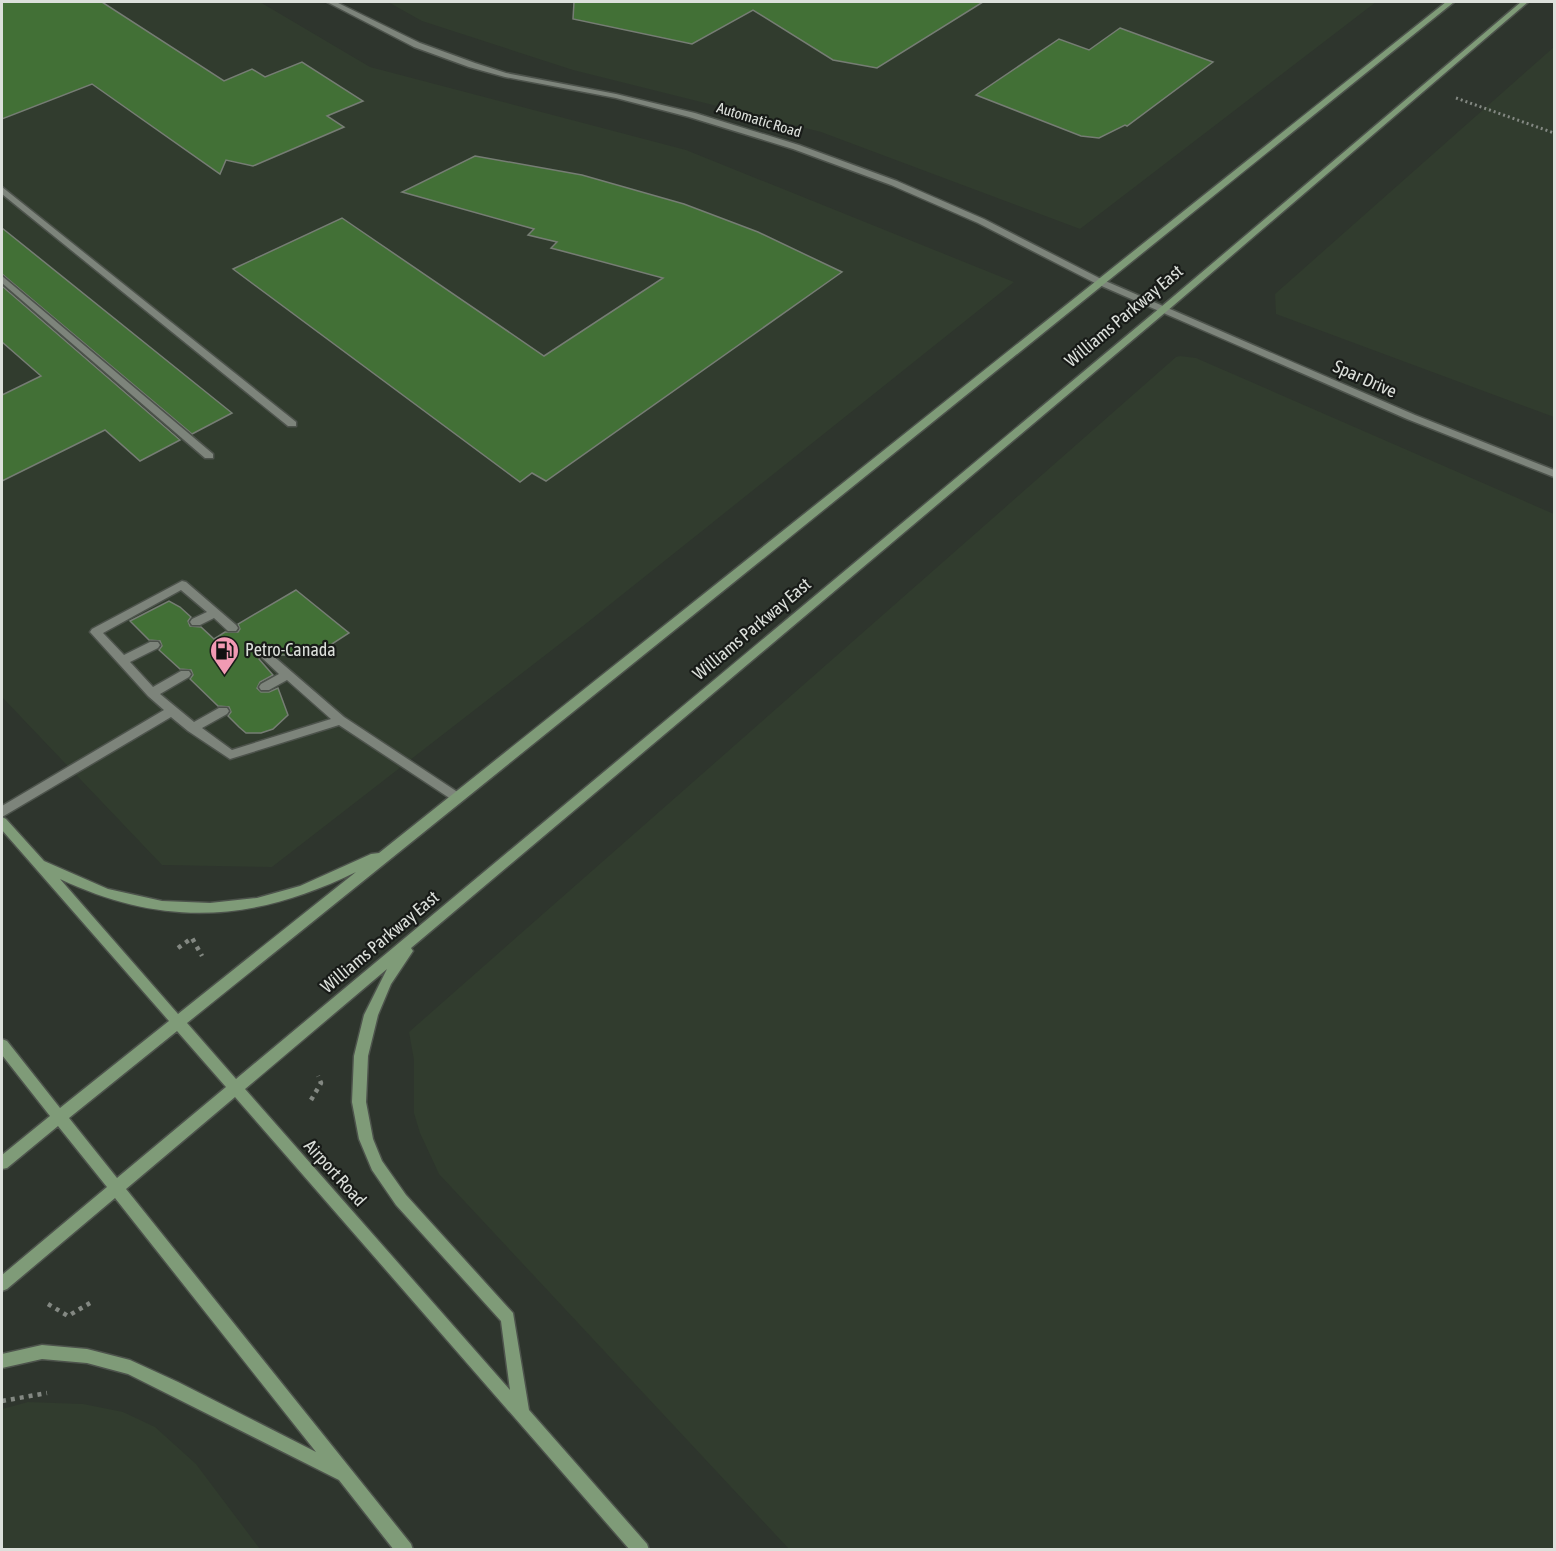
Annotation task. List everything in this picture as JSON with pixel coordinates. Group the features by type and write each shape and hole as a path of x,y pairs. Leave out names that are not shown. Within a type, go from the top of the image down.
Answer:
{"main road":[{"path":"2,1163 1450,2"},
{"name":"Williams Parkway East","path":"2,1284 1164,309 1525,2"},
{"name":"Airport Road","path":"2,822 521,1411 640,1550"},
{"path":"39,865 113,896 143,903 163,907 225,908 304,890 392,849"},
{"path":"413,940 386,981 371,1015 361,1056 359,1102 366,1139 377,1165 401,1200 508,1318 521,1411"},
{"path":"2,1045 405,1550"},
{"path":"2,1361 42,1352 87,1356 130,1367 346,1475"}],"street":[{"name":"Automatic Road","path":"331,2 417,45 483,68 692,115 796,147 894,183 981,221 1100,282 1164,309"},
{"path":"2,190 292,424"},
{"path":"2,279 209,456"},
{"name":"Spar Drive","path":"1164,309 1411,417 1554,474"},
{"path":"232,628 182,585 96,632 152,693 192,728 230,755 340,720"},
{"path":"196,622 215,613"},
{"path":"123,661 154,645"},
{"path":"267,657 340,720 458,798"},
{"path":"152,693 185,674"},
{"path":"266,687 287,675"},
{"path":"2,812 172,711"},
{"path":"192,728 223,711"}],"path":[{"path":"1425,87 1554,133"},
{"path":"178,948 192,938 202,956"},
{"path":"311,1100 321,1083 318,1076"},
{"path":"48,1304 68,1316 90,1303"},
{"path":"2,1401 47,1393"}],"shaded area":[{"path":"2,2 260,2 370,67 686,150 1014,282 583,626 272,867 162,865 2,697"},
{"path":"388,2 1376,2 1080,229 821,132 573,70 422,21"},
{"path":"1554,47 1554,417 1276,314 1275,294"},
{"path":"1176,357 1196,358 1554,514 1554,1549 789,1549 439,1174 420,1133 414,1113 414,1060 409,1032"},
{"path":"28,1402 83,1404 123,1412 155,1427 196,1464 260,1549 2,1549 2,1409"}],"building":[{"path":"2,2 102,2 224,81 252,69 265,77 302,62 363,101 327,116 344,127 253,166 226,160 220,174 92,84 2,119"},
{"path":"574,2 983,2 877,68 833,60 753,10 692,44 573,19"},
{"path":"1120,28 1213,62 1127,126 1099,138 1081,136 976,95 1059,39 1089,50"},
{"path":"475,156 582,175 684,204 758,232 842,272 546,481 532,473 520,482 233,269 342,218 544,356 663,278 551,248 557,242 528,235 534,229 402,192"},
{"path":"2,228 232,413 192,434 2,274"},
{"path":"2,286 180,440 140,461 105,430 2,481 2,395 41,376 2,342"},
{"path":"296,590 349,633 315,655 276,655 268,651 260,655 259,659 273,675 260,682 257,688 261,692 269,692 278,688 288,715 273,729 261,733 246,733 228,716 231,712 229,707 218,706 190,679 193,675 191,670 180,669 159,650 162,646 160,641 149,640 130,621 169,601 191,617 188,621 190,626 201,627 214,639 225,632 238,632 240,629 238,624"}],"place":[{"name":"Petro-Canada","path":"224,676"}]}
